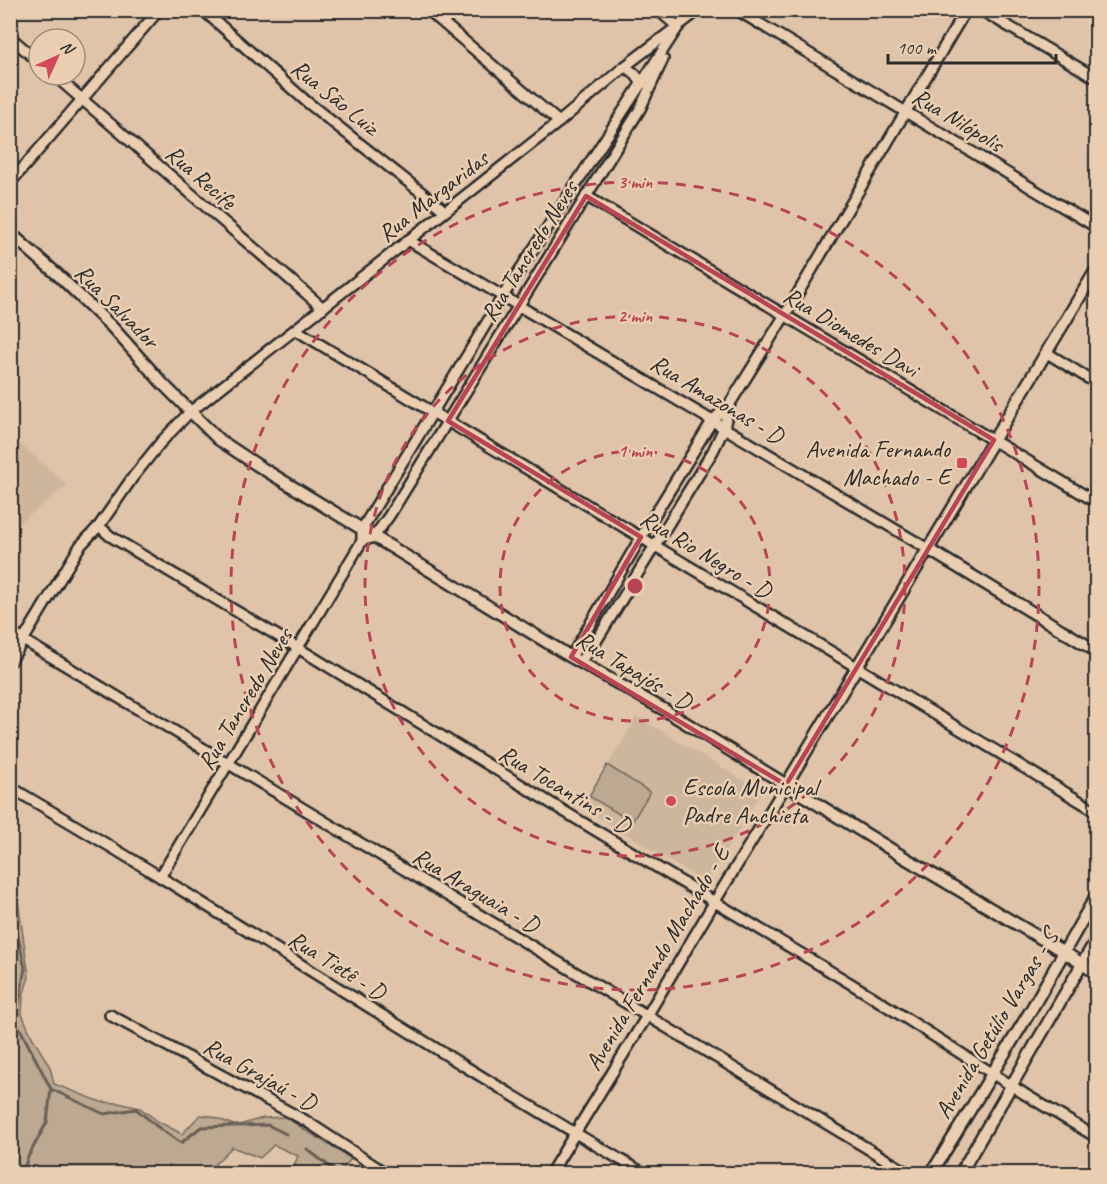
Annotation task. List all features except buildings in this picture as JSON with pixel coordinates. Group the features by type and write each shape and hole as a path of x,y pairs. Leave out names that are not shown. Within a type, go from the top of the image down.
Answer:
{"street":[{"path":"10,183 159,10"},
{"name":"Rua São Luiz","path":"203,10 307,102 445,211"},
{"path":"428,10 559,122"},
{"path":"658,10 678,27"},
{"name":"Rua Margaridas","path":"10,662 80,546 99,526 161,442 190,412 559,122 624,66 699,10"},
{"name":"Rua Nilópolis","path":"737,10 1096,226"},
{"path":"576,660 641,537 712,421 729,405 785,315 966,10"},
{"path":"981,10 1096,78"},
{"name":"Rua Tancredo Neves","path":"362,529 503,296 678,27"},
{"name":"Rua Tancredo Neves","path":"374,537 640,109 678,27"},
{"path":"10,37 27,52"},
{"path":"624,66 632,70 642,84"},
{"name":"Rua Recife","path":"68,87 323,308"},
{"name":"Rua Diomedes Davi","path":"586,196 1096,502"},
{"name":"Rua Salvador","path":"10,233 112,327 190,412"},
{"name":"Rua Amazonas - D","path":"408,240 1096,651"},
{"name":"Avenida Fernando Machado - E","path":"550,1173 648,1016 1096,270"},
{"name":"Rua Rio Negro - D","path":"296,330 1096,811"},
{"path":"1047,353 1096,383"},
{"path":"576,660 595,643 713,451 724,428 729,405"},
{"name":"Rua Tapajós - D","path":"190,412 218,439 257,465 1096,973"},
{"name":"Rua Tocantins - D","path":"99,526 110,536 868,994 1096,1137"},
{"path":"362,529 362,541 374,537"},
{"name":"Rua Tancredo Neves","path":"160,877 362,541"},
{"name":"Rua Araguaia - D","path":"10,631 909,1173"},
{"name":"Rua Tietê - D","path":"10,787 160,877 371,1010 645,1173"},
{"name":"Avenida Getúlio Vargas - S","path":"931,1173 1096,896"},
{"name":"Avenida Getúlio Vargas - S","path":"960,1173 1096,940"},
{"name":"Rua Grajaú - D","path":"110,1015 306,1121 387,1173"}],"highlighted area":[{"path":"586,196 994,440 786,785 571,657 641,537 448,421"}],"shaded area":[{"path":"11,436 67,485 11,530"},
{"name":"Escola Municipal Padre Anchieta","path":"636,716 762,791 707,882 582,807"},
{"path":"607,765 650,792 632,822 589,796"},
{"path":"10,881 17,894 29,977 23,996 22,1014 32,1037 50,1067 54,1084 101,1102 140,1108 159,1122 182,1134 200,1115 211,1116 236,1126 263,1118 285,1117 351,1159 339,1173 291,1173 298,1156 274,1145 260,1158 232,1147 206,1173 11,1173"}],"waterway":[{"path":"10,901 25,968 16,1021 51,1089 104,1114 136,1109 181,1143 201,1127 268,1125 286,1134"},
{"path":"22,1174 28,1157 47,1122 51,1089"},
{"path":"307,1149 339,1174"}],"place":[{"name":"Avenida Fernando Machado - E","path":"962,463"},
{"name":"Escola Municipal Padre Anchieta","path":"671,801"}]}
